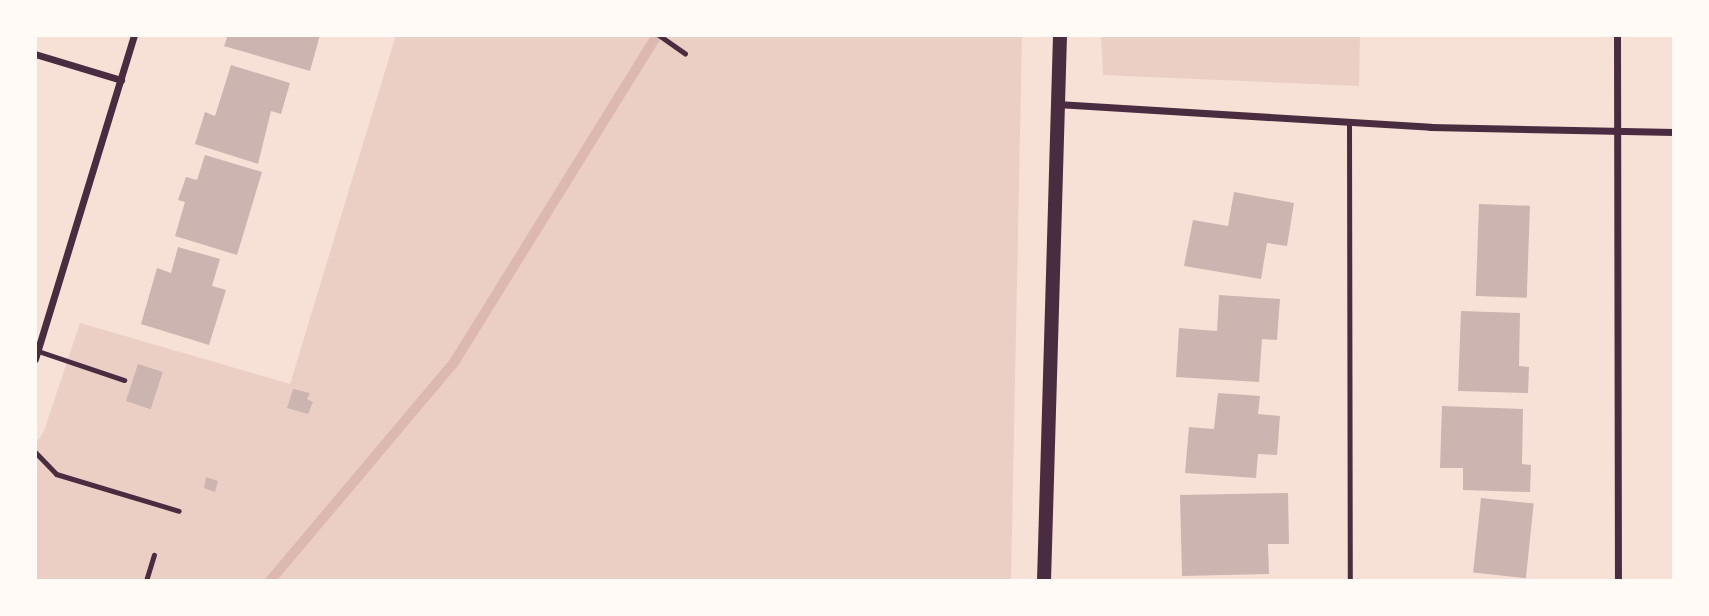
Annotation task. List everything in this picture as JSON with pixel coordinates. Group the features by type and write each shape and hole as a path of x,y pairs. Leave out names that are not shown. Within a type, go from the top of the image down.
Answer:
{"main road":[{"path":"1044,581 1060,35"}],"street":[{"path":"35,359 134,35"},
{"path":"1617,35 1618,581"},
{"path":"35,54 121,80"},
{"path":"1057,104 1349,121 1674,132"}],"lane":[{"path":"1349,121 1350,581"},
{"path":"38,351 124,380"},
{"path":"35,452 56,474 179,511"}],"path":[{"path":"659,35 685,53"},
{"path":"146,581 155,555"}],"shaded area":[{"path":"396,35 1022,35 1011,581 35,581 35,445 44,431 80,323 290,384"},
{"path":"1101,35 1360,35 1359,86 1103,75"}],"building":[{"path":"228,35 320,35 310,71 224,46"},
{"path":"231,65 290,83 281,114 271,111 258,164 195,144 205,112 215,116"},
{"path":"205,155 262,172 237,255 175,236 185,202 178,200 186,177 197,180"},
{"path":"1234,192 1294,203 1287,246 1267,243 1261,279 1184,266 1193,220 1228,226"},
{"path":"1479,204 1530,206 1527,298 1476,296"},
{"path":"178,247 220,259 212,286 226,290 209,345 141,324 157,268 171,273"},
{"path":"1219,295 1280,299 1277,340 1262,339 1259,382 1176,377 1179,328 1217,331"},
{"path":"1461,311 1520,313 1519,366 1529,367 1528,393 1458,391"},
{"path":"138,364 163,372 151,409 126,401"},
{"path":"293,389 310,393 307,399 313,402 308,414 287,408"},
{"path":"1218,393 1260,396 1258,414 1280,416 1277,455 1258,454 1256,478 1185,473 1189,427 1214,429"},
{"path":"1442,406 1523,409 1522,464 1531,465 1530,492 1463,490 1463,468 1440,468"},
{"path":"206,477 218,481 215,492 204,488"},
{"path":"1288,493 1289,544 1268,544 1269,574 1182,576 1180,495"},
{"path":"1481,498 1534,504 1526,578 1473,573"}],"waterway":[{"path":"270,581 455,361 657,35"}]}
